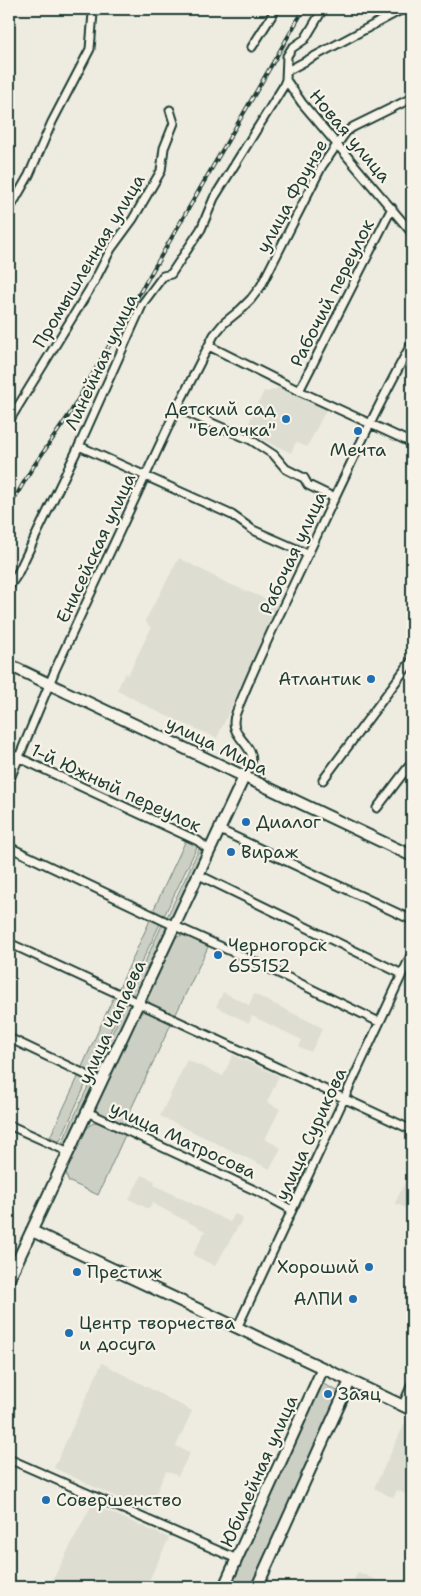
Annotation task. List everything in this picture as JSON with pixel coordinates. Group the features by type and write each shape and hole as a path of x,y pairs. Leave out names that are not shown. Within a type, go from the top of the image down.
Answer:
{"main road":[{"name":"улица Мира","path":"9,665 412,856"},
{"name":"улица Чапаева","path":"9,1279 244,778"},
{"path":"32,1230 407,1408"},
{"name":"Юбилейная улица","path":"224,1587 323,1368"},
{"path":"257,1587 350,1381"}],"street":[{"path":"9,210 29,175 52,122 90,49 91,9"},
{"path":"252,47 276,9"},
{"name":"Линейная улица","path":"9,587 79,446 143,303 163,276 171,274 201,229 214,198 283,88 286,80 287,56 292,48 305,39 323,9"},
{"path":"287,71 402,9"},
{"name":"Новая улица","path":"286,80 302,103 412,230"},
{"name":"улица Фрунзе","path":"216,331 246,305 261,286 322,166 346,132 412,98"},
{"name":"Промышленная улица","path":"9,421 89,290 111,249 133,219 161,171 164,148 174,123 170,110"},
{"name":"Рабочий переулок","path":"300,391 392,208"},
{"name":"Енисейская улица","path":"9,780 56,668 177,408 216,331"},
{"name":"Рабочая улица","path":"252,757 250,750 234,730 235,716 308,554 412,343"},
{"path":"208,346 412,443"},
{"path":"177,408 251,440 274,455 286,469 304,478 308,485 335,498"},
{"path":"79,446 232,515 253,530 308,554"},
{"path":"322,780 412,660"},
{"name":"1-й Южный переулок","path":"9,753 198,841 210,851"},
{"path":"244,778 251,764 252,757 261,757"},
{"path":"377,808 412,762"},
{"path":"220,830 412,920"},
{"path":"9,847 379,1022"},
{"path":"199,875 402,974"},
{"path":"9,943 412,1130"},
{"name":"улица Сурикова","path":"237,1328 412,953"},
{"path":"9,1038 101,1082"},
{"name":"улица Матросова","path":"87,1112 263,1194 292,1210"},
{"path":"9,1125 69,1152"},
{"path":"407,1408 412,1384"},
{"path":"9,1459 237,1560"}],"shaded area":[{"name":"Детский сад \"Белочка\"","path":"281,387 327,408 307,447 296,442 291,453 245,431 264,391 267,392"},
{"path":"179,558 227,583 278,604 217,738 162,714 117,690 125,673 128,675 151,628 145,621"},
{"path":"186,840 198,845 164,916 153,911"},
{"path":"200,847 202,856 174,917 170,919 167,917"},
{"path":"151,918 161,922 127,992 119,988"},
{"path":"163,923 169,928 138,992 130,994"},
{"path":"183,935 209,945 175,1016 155,1007 147,998 176,937"},
{"path":"223,992 249,1005 254,994 323,1028 311,1052 299,1047 302,1040 252,1016 249,1023 216,1007"},
{"path":"114,996 125,1000 91,1073 81,1069"},
{"path":"127,1001 130,1003 131,1008 101,1073 93,1074"},
{"path":"146,1011 172,1022 123,1126 103,1117 95,1108 140,1013"},
{"path":"233,1055 279,1076 267,1102 280,1109 265,1139 281,1148 270,1169 160,1116 187,1060 223,1076"},
{"path":"79,1075 88,1079 60,1141 50,1137"},
{"path":"91,1080 95,1085 67,1143 62,1143"},
{"path":"96,1122 125,1135 98,1195 68,1181 66,1172 84,1132 90,1125"},
{"path":"412,1167 412,1211 395,1203"},
{"path":"142,1175 155,1181 154,1185 230,1222 235,1214 243,1218 215,1266 193,1255 205,1231 152,1203 149,1209 129,1199"},
{"path":"102,1363 192,1411 176,1446 190,1453 178,1476 166,1471 148,1512 54,1468"},
{"path":"321,1383 340,1392 252,1587 229,1587"},
{"path":"406,1421 412,1424 412,1497 397,1490 394,1497 374,1488"},
{"path":"92,1504 169,1538 146,1587 49,1587"},
{"path":"358,1572 392,1587 350,1587"}],"waterway":[{"path":"9,658 47,676"},
{"path":"61,683 69,688"},
{"path":"128,716 153,728"},
{"path":"158,730 241,769"},
{"path":"256,772 277,787"}],"railway":[{"path":"9,508 31,470 69,415 304,9"}],"place":[{"name":"Детский сад \"Белочка\"","path":"286,419"},
{"name":"Мечта","path":"358,431"},
{"name":"Атлантик","path":"371,679"},
{"name":"Диалог","path":"246,822"},
{"name":"Вираж","path":"231,852"},
{"name":"Черногорск 655152","path":"218,955"},
{"name":"Хороший","path":"369,1267"},
{"name":"Престиж","path":"77,1272"},
{"name":"АЛПИ","path":"353,1299"},
{"name":"Центр творчества и досуга","path":"69,1333"},
{"name":"Заяц","path":"328,1394"},
{"name":"Совершенство","path":"46,1500"}]}
